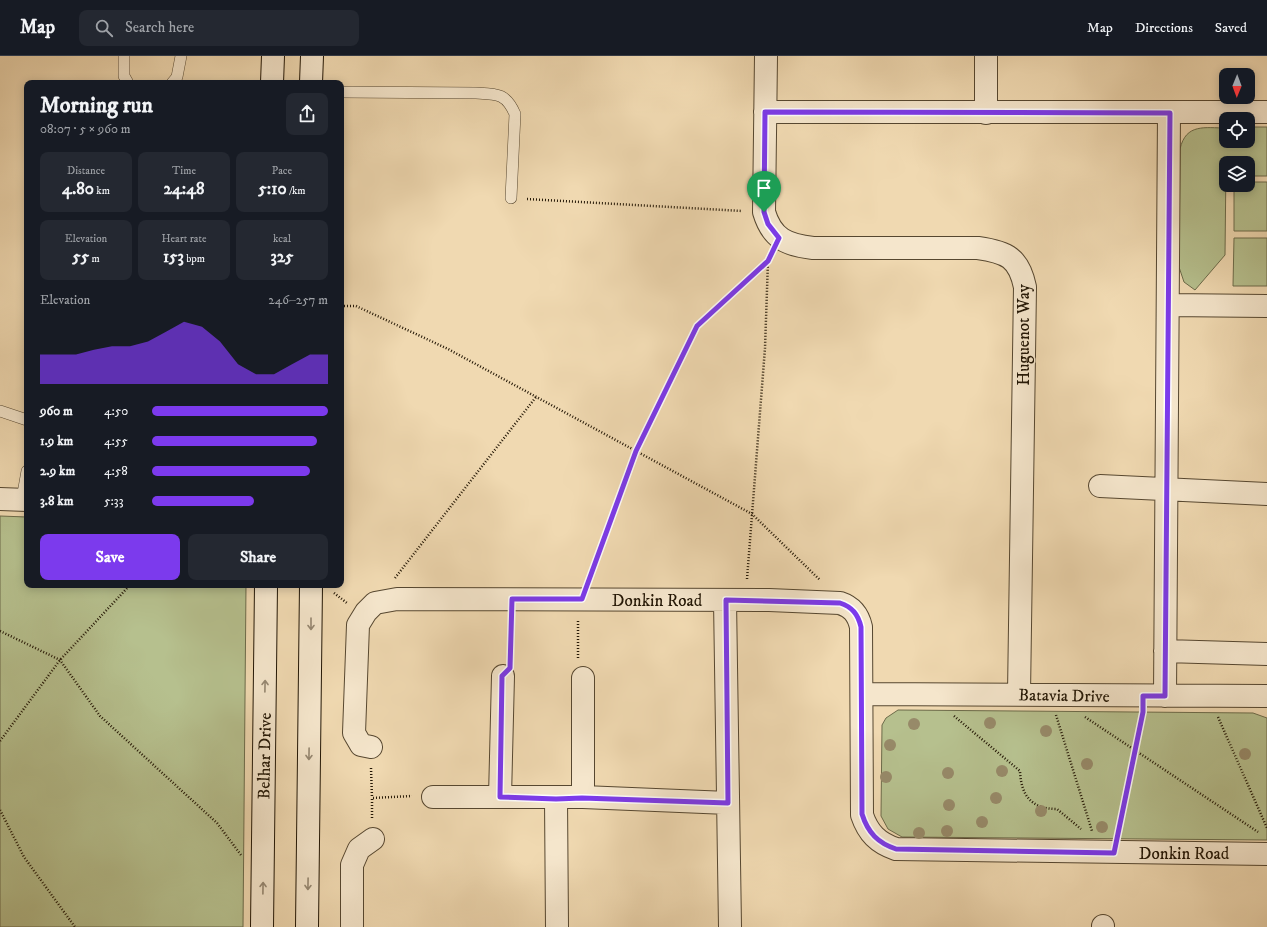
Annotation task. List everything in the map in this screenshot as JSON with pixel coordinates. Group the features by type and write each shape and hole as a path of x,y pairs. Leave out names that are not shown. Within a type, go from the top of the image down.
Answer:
{"street":[{"path":"272,80 273,56"},
{"path":"311,80 312,56"},
{"path":"766,56 764,212 768,224 779,238"},
{"path":"986,56 986,113"},
{"path":"765,112 1267,112"},
{"path":"1165,696 1170,113"},
{"name":"Huguenot Way","path":"779,238 797,246 813,248 978,248 996,250 1016,263 1022,274 1025,287 1019,694"},
{"path":"1168,305 1267,306"},
{"path":"1100,486 1267,494"},
{"path":"0,499 24,500"},
{"name":"Belhar Drive","path":"262,927 266,588"},
{"path":"307,927 311,588"},
{"name":"Donkin Road","path":"375,603 397,599 735,600 840,603 846,605 858,615 861,627 862,814 866,827 879,842 896,849 1102,848 1265,845"},
{"path":"730,927 728,803 735,600"},
{"path":"371,747 361,744 354,733 356,631 363,615 375,603"},
{"path":"1165,651 1267,654"},
{"path":"500,797 502,676"},
{"path":"582,798 583,678"},
{"name":"Batavia Drive","path":"862,694 1019,694 1071,702 1143,696 1267,696"},
{"path":"433,797 582,798 728,803"},
{"path":"556,799 557,927"},
{"path":"352,927 352,865 359,849 373,839"}],"lane":[{"path":"124,56 124,76 126,80"},
{"path":"175,80 177,78 181,56"},
{"path":"344,92 496,94 509,101 515,114 511,198"},
{"path":"0,411 24,419"}],"path":[{"path":"511,198 764,212"},
{"path":"583,678 578,667 578,617 582,599 636,451 697,326 768,261 779,238"},
{"path":"735,600 752,514 765,348 768,261"},
{"path":"344,306 356,306 448,349 752,514 846,605"},
{"path":"375,603 536,397"},
{"path":"0,742 60,660 127,588"},
{"path":"502,676 510,668 512,599"},
{"path":"0,632 60,660 100,716 216,823 263,884"},
{"path":"946,694 945,708 1020,771 1023,788 1032,803 1049,809 1057,808 1102,848"},
{"path":"1102,848 1135,750 1143,712 1143,696"},
{"path":"1214,696 1214,709 1267,828"},
{"path":"1102,848 1055,713 1056,710 1071,702 1079,713 1135,750 1265,845"},
{"path":"371,747 373,839"},
{"path":"372,798 433,797"},
{"path":"0,810 24,857 75,927"}],"green space":[{"path":"1255,127 1267,127 1267,176 1255,176 1255,156 1219,156 1219,192 1226,192 1225,255 1195,290 1184,282 1179,267 1180,149 1187,135 1192,131 1204,128 1219,128 1219,148 1255,148"},
{"path":"1255,182 1267,182 1267,231 1234,231 1234,192 1255,192"},
{"path":"1234,238 1267,238 1267,286 1233,286"},
{"path":"0,516 24,517 24,588 246,588 243,927 0,927"},
{"path":"898,710 1253,713 1267,718 1267,840 902,837 888,829 881,816 882,725 886,718"}],"route":[{"path":"765,112 1170,113 1165,696 1143,696 1143,712 1114,853 896,849 879,842 866,827 862,814 861,627 858,615 850,607 840,603 726,600 728,803 500,797 502,676 510,668 512,599 582,599 636,451 697,326 768,261 779,238 768,224 764,212 765,112"}]}
